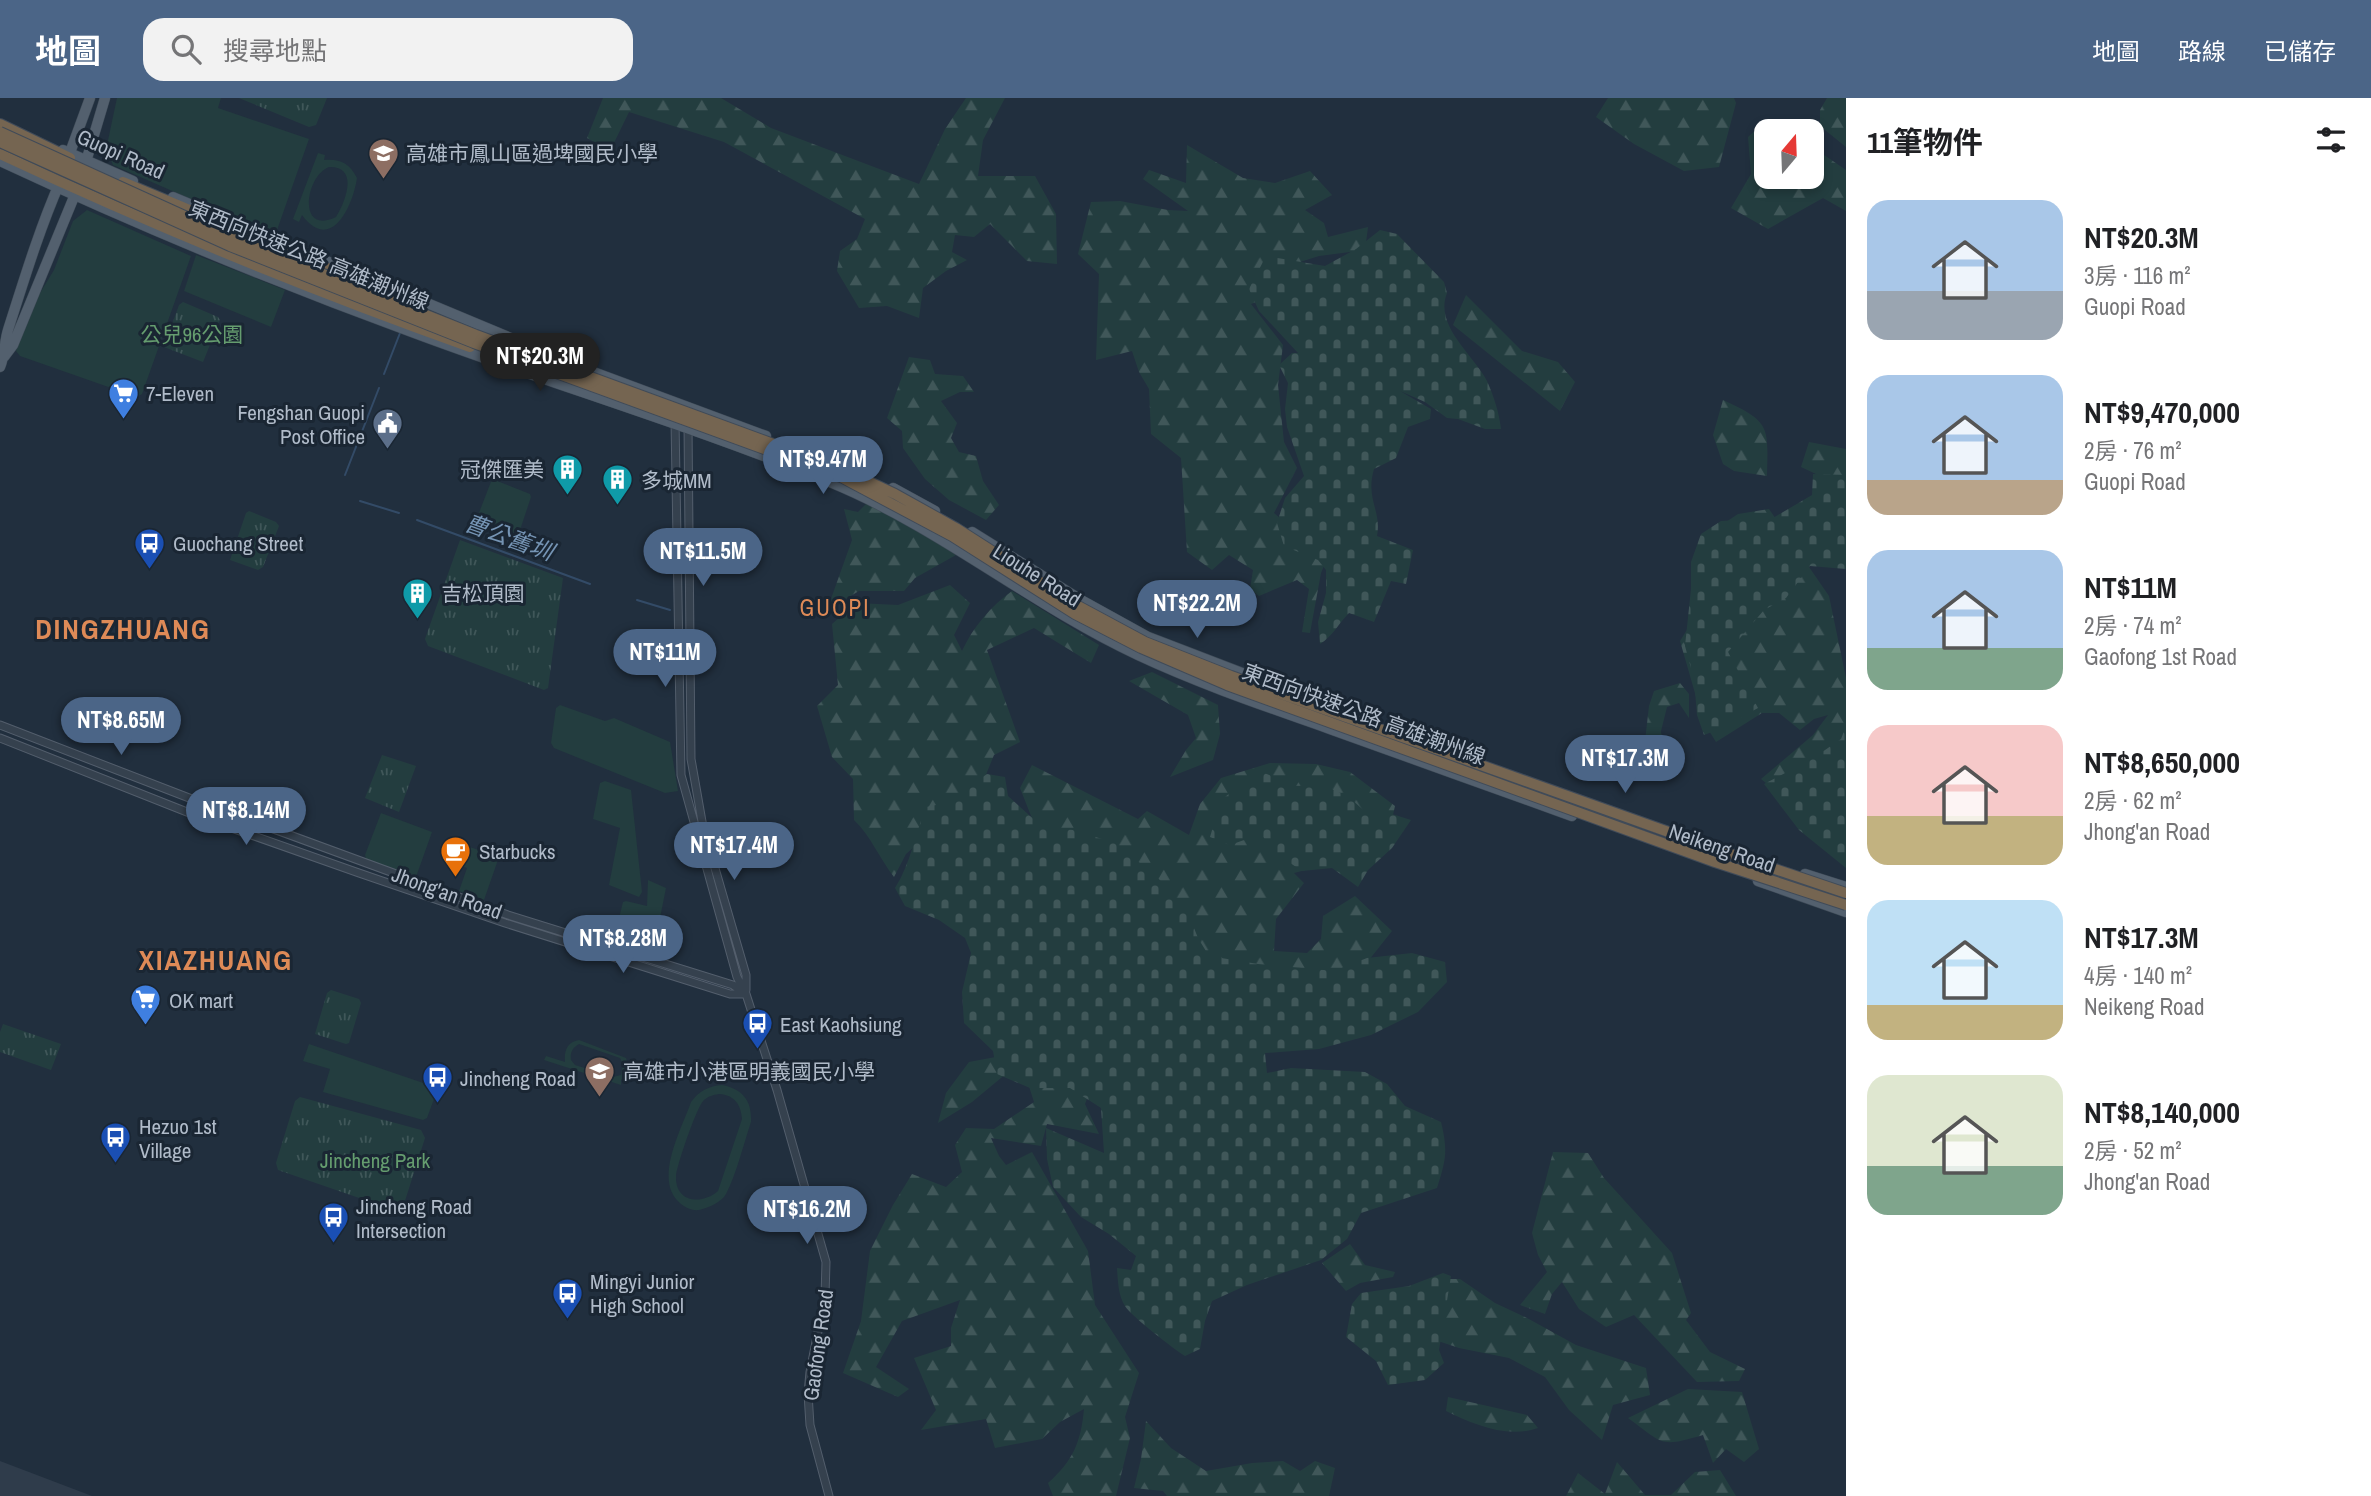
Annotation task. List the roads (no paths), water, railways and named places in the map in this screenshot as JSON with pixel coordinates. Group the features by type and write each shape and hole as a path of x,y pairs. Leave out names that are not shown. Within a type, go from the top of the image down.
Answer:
{"highway":[{"path":"0,122 132,186 499,339 531,359"},
{"name":"東西向快速公路 高雄潮州線","path":"0,132 233,238 531,359 844,470 895,494 956,528 1078,606 1145,642 1231,676 1692,841 1846,890"},
{"name":"東西向快速公路 高雄潮州線","path":"0,142 230,246 841,477 952,536 1086,620 1141,649 1227,685 1715,862 1846,905"},
{"path":"0,155 76,193 292,282 493,355 531,359"}],"main road":[{"path":"2,362 5,340 31,258 90,98"},
{"path":"2,362 13,345 76,193 105,98"},
{"path":"0,161 58,185"},
{"name":"Guopi Road","path":"86,163 585,369 845,467 906,494 999,549"},
{"path":"76,193 290,287 415,334 688,427"},
{"name":"Liouhe Road","path":"688,427 888,508 1072,620 1137,654 1223,691 1388,750"},
{"name":"Liouhe Road","path":"999,549 1076,598 1148,637 1233,671 1395,729"},
{"name":"Neikeng Road","path":"1395,729 1846,890"},
{"name":"Neikeng Road","path":"1388,750 1846,912"}],"street":[{"name":"Gaofong Road","path":"672,400 676,423 681,775 737,977 746,994 777,1090 826,1262 825,1296 808,1394 810,1425 829,1496"},
{"name":"Gaofong Road","path":"686,405 693,773 703,827 746,975 746,994"},
{"name":"Jhong'an Road","path":"0,725 374,867 508,915 733,985 746,994"},
{"name":"Jhong'an Road","path":"0,738 192,814 492,919 730,994 746,994"}],"waterway":[{"name":"曹公舊圳","path":"384,374 400,333"},
{"name":"曹公舊圳","path":"345,475 379,388"},
{"name":"曹公舊圳","path":"360,501 399,513"},
{"name":"曹公舊圳","path":"417,520 590,584"},
{"name":"曹公舊圳","path":"637,600 670,610"}],"place":[{"name":"高雄市鳳山區過埤國民小學","path":"383,180"},
{"name":"7-Eleven","path":"123,420"},
{"name":"Fengshan Guopi Post Office","path":"388,451"},
{"name":"冠傑匯美","path":"567,496"},
{"name":"多城MM","path":"618,507"},
{"name":"Guochang Street","path":"150,570"},
{"name":"吉松頂園","path":"418,620"},
{"name":"Starbucks","path":"456,878"},
{"name":"OK mart","path":"146,1027"},
{"name":"East Kaohsiung","path":"757,1051"},
{"name":"高雄市小港區明義國民小學","path":"600,1098"},
{"name":"Jincheng Road","path":"437,1105"},
{"name":"Hezuo 1st Village","path":"116,1165"},
{"name":"Jincheng Road Intersection","path":"333,1245"},
{"name":"Mingyi Junior High School","path":"567,1320"}],"district":[{"name":"GUOPI","path":"835,607"},
{"name":"DINGZHUANG","path":"123,629"},
{"name":"XIAZHUANG","path":"216,960"}],"park label":[{"name":"公兒96公園","path":"192,334"},
{"name":"Jincheng Park","path":"375,1160"}]}
